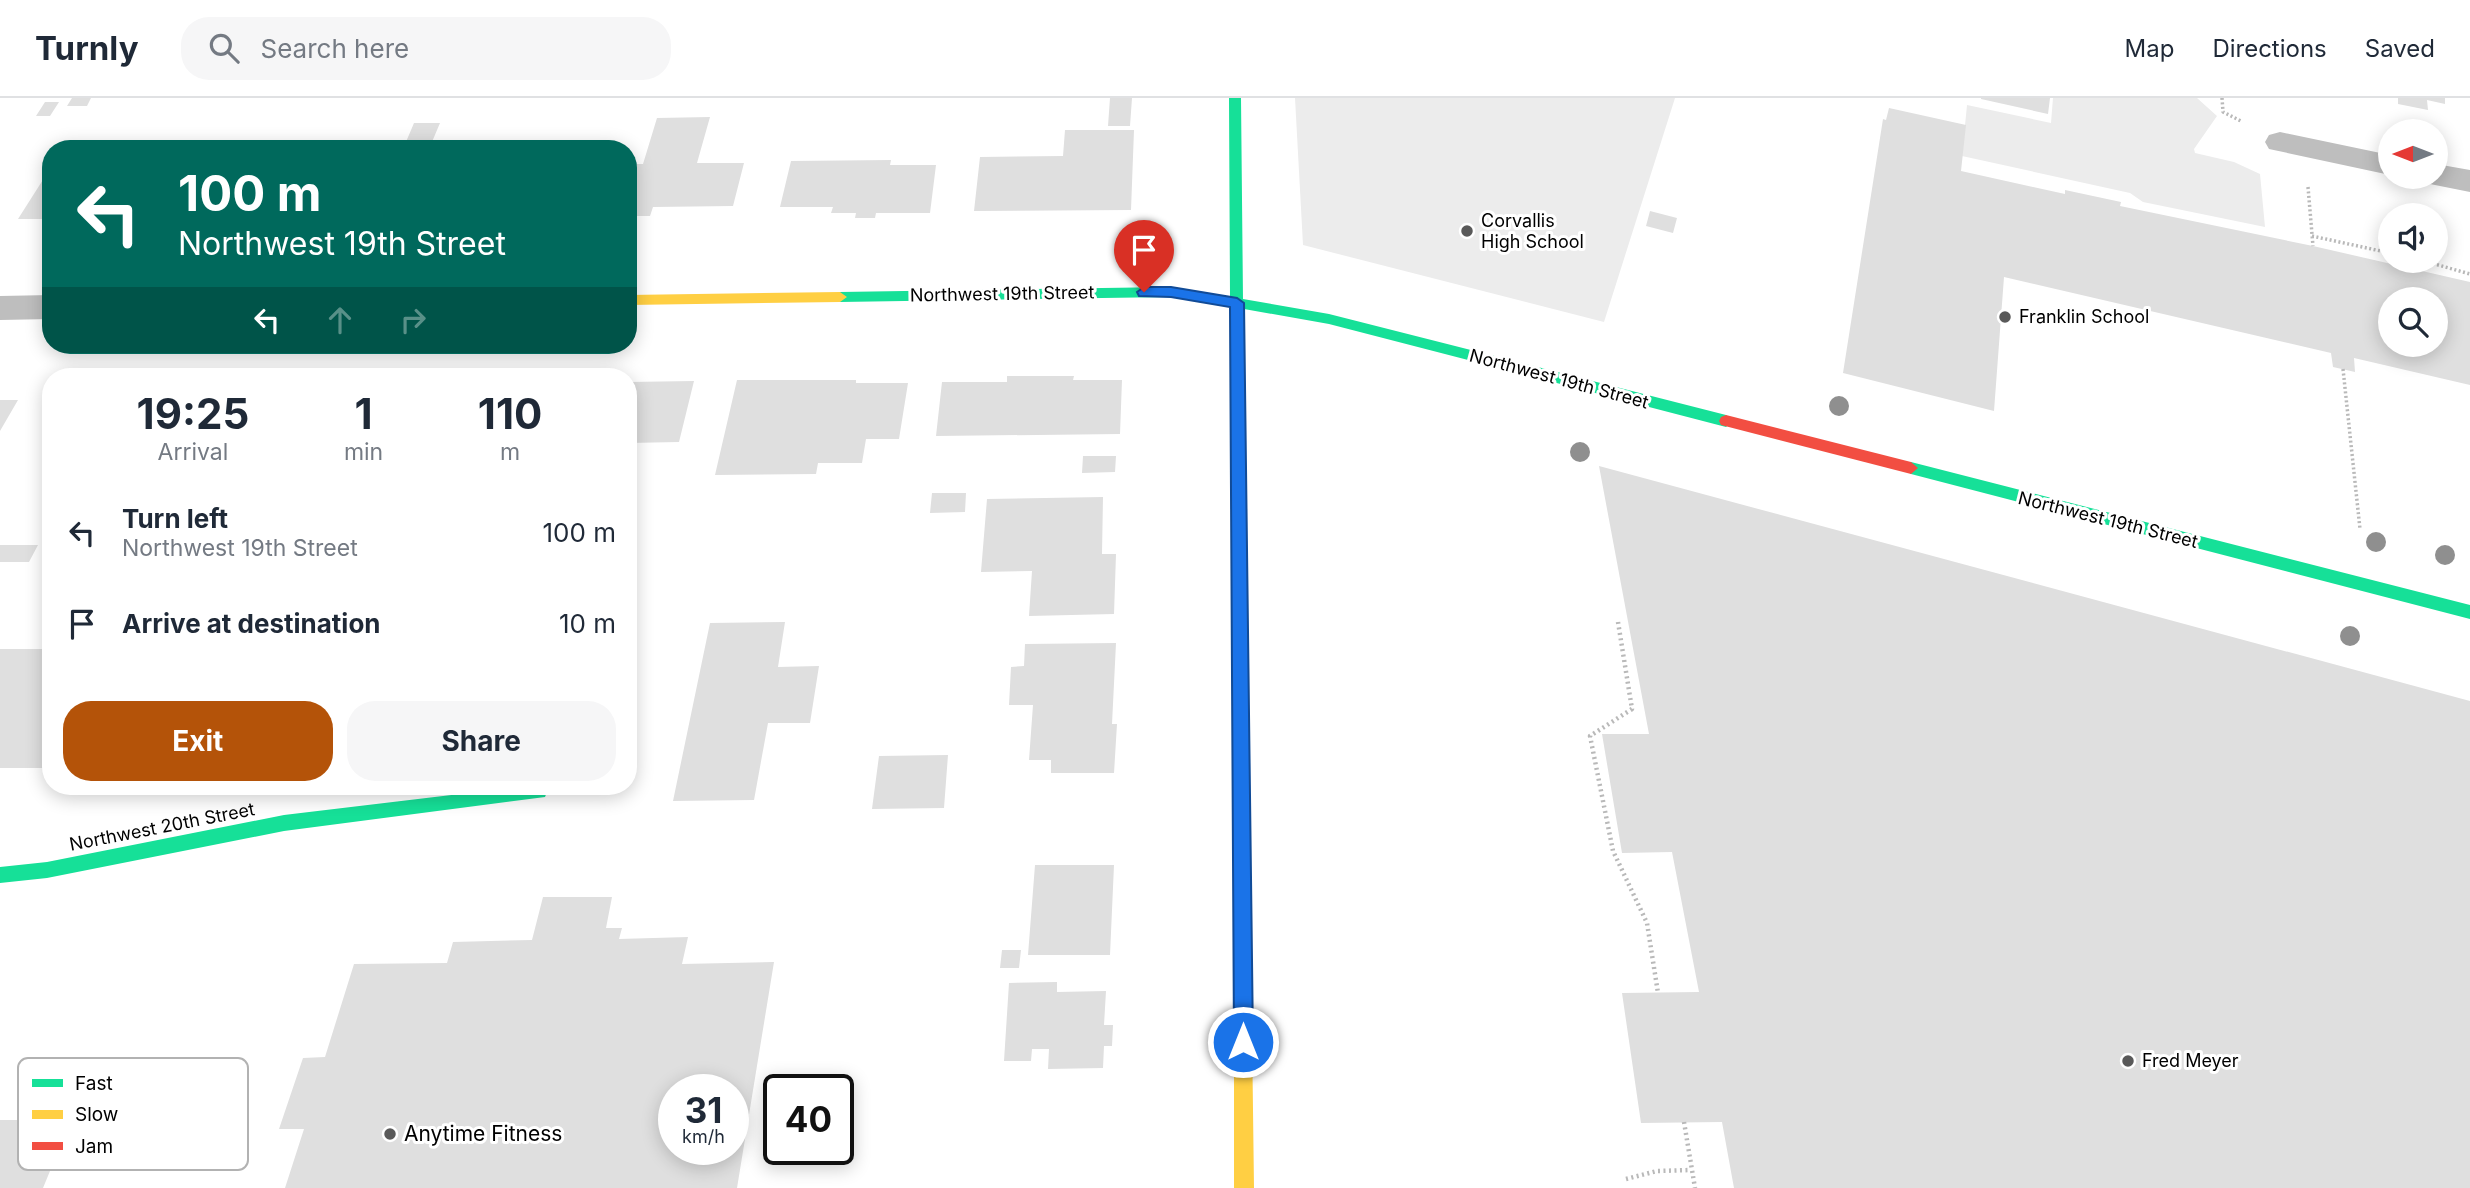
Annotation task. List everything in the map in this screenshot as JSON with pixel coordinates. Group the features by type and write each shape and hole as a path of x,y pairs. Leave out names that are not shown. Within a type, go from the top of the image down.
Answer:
{"street":[{"path":"1235,98 1244,1188"},
{"path":"2292,145 2378,163"},
{"path":"2448,177 2470,181"},
{"name":"Northwest 19th Street","path":"637,300 1171,292 1237,303 1329,319 2470,611"},
{"path":"0,308 42,307"},
{"name":"Northwest 20th Street","path":"0,874 47,870 284,822 514,795"}],"path":[{"path":"2222,98 2223,112"},
{"path":"2292,145 2313,246"},
{"path":"2312,236 2378,250"},
{"path":"2448,268 2470,274"},
{"path":"2343,369 2360,529"},
{"path":"1618,622 1632,709 1590,736 1613,851 1647,923 1658,993"},
{"path":"1684,1122 1695,1188"},
{"path":"1626,1179 1657,1171 1691,1170"}],"shaded area":[{"name":"Corvallis High School","path":"1295,98 1675,98 1604,322 1303,245"},
{"path":"2053,98 2197,98 2217,116 2194,149 2195,153 2234,162 2260,174 2265,227 2143,202 2130,193 1962,156 1967,105 2051,123"}],"building":[{"path":"72,98 91,98 87,106 67,106"},
{"path":"1110,98 1132,98 1130,126 1108,126"},
{"path":"1981,98 2050,98 2048,114"},
{"path":"2398,98 2445,98 2445,104 2427,100 2428,110 2398,104"},
{"path":"45,102 59,102 50,116 36,116"},
{"path":"1889,108 1966,125 1961,171 2065,194 2065,190 2121,202 2120,206 2378,261 2378,273 2431,273 2470,282 2470,385 2354,358 2355,372 2333,367 2331,353 2004,277 1994,411 1843,373 1883,119 1886,120"},
{"path":"710,117 697,163 744,163 733,206 653,207 650,216 637,216 637,164 643,164 657,118"},
{"path":"414,123 440,123 433,140 407,140"},
{"path":"1065,130 1134,130 1131,210 974,211 980,157 1063,156"},
{"path":"891,160 890,165 936,165 930,213 876,213 875,218 855,218 856,213 831,213 833,207 780,207 791,161"},
{"path":"42,181 42,219 18,219"},
{"path":"1650,211 1677,218 1673,233 1646,226"},
{"path":"1007,376 1074,376 1073,380 1122,380 1120,434 936,436 942,382 1007,382"},
{"path":"737,380 908,383 899,439 866,439 862,463 818,463 816,474 715,475"},
{"path":"694,381 679,442 637,443 637,382"},
{"path":"0,400 18,400 0,431"},
{"path":"1083,456 1116,456 1115,472 1082,473"},
{"path":"1599,466 2470,701 2470,1188 1734,1188 1722,1122 1641,1123 1622,993 1699,992 1672,852 1622,853 1602,734 1649,734"},
{"path":"932,493 966,493 965,512 930,513"},
{"path":"1103,497 1102,554 1116,554 1114,614 1029,616 1032,571 981,572 987,499"},
{"path":"0,545 38,545 29,562 0,562"},
{"path":"785,622 778,667 819,666 810,723 768,723 754,800 673,801 710,623"},
{"path":"1116,643 1112,724 1117,724 1114,773 1051,773 1051,760 1029,760 1033,705 1009,705 1011,667 1024,666 1025,644"},
{"path":"0,649 42,649 42,768 0,768"},
{"path":"948,755 944,808 872,809 879,756"},
{"path":"1035,865 1114,865 1110,955 1028,955"},
{"path":"543,897 612,897 606,928 622,928 619,939 688,937 682,964 774,962 749,1115 749,1074 658,1074 658,1165 741,1165 737,1188 285,1188 304,1129 279,1129 303,1058 325,1057 354,964 447,963 453,942 532,940"},
{"path":"1002,950 1021,950 1019,968 1000,968"},
{"path":"1057,982 1057,992 1106,991 1104,1025 1113,1025 1112,1046 1104,1046 1103,1068 1048,1069 1049,1049 1032,1049 1031,1061 1004,1061 1009,983"},
{"path":"0,1120 18,1120 18,1170 50,1170 43,1188 0,1188"}],"traffic: fast":[{"path":"1235,98 1243,1032"},
{"path":"840,297 1171,292 1329,319 1726,421"},
{"path":"1911,468 2470,612"},
{"path":"0,875 47,870 284,823 514,795"}],"traffic: slow":[{"path":"637,300 840,297"},
{"path":"1243,1032 1244,1188"}],"traffic: jam":[{"path":"1726,421 1911,468"}],"place":[{"name":"Corvallis High School","path":"1467,231"},
{"name":"Franklin School","path":"2005,317"},
{"name":"Fred Meyer","path":"2128,1061"},
{"name":"Anytime Fitness","path":"390,1134"}],"route":[{"path":"1144,292 1171,292 1237,303 1243,1042"}]}
